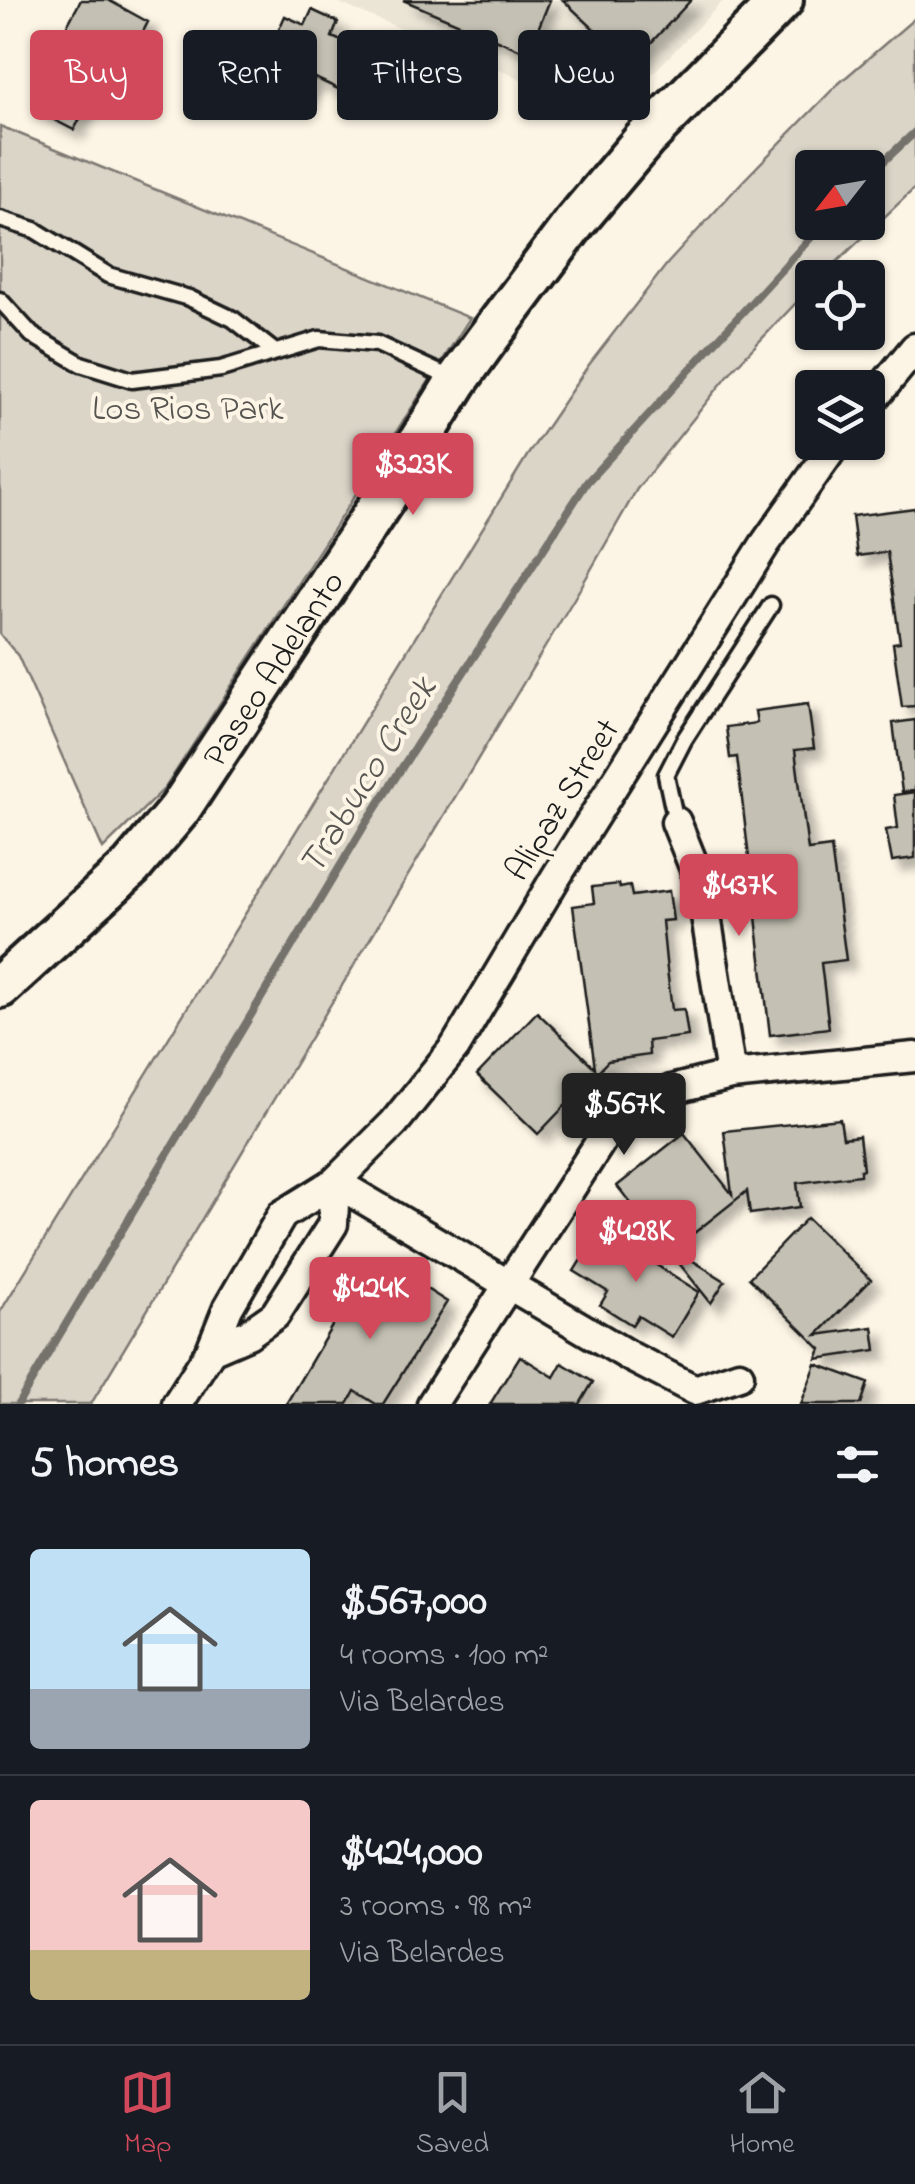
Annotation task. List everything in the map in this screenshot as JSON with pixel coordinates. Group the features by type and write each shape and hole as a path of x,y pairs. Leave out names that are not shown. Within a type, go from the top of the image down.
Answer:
{"street":[{"name":"Paseo Adelanto","path":"0,987 131,866 179,810 457,381 575,222 644,140 782,0"},
{"path":"885,385 913,353"},
{"name":"Alipaz Street","path":"177,1404 212,1350 228,1308 282,1216 335,1182 394,1123 455,1047 556,877 765,544 823,460"},
{"path":"676,822 701,884 731,1075"},
{"path":"432,1404 608,1130 671,1090 731,1075 915,1057"},
{"path":"212,1350 248,1334 275,1315 333,1224 335,1182 630,1357 695,1390 739,1375"}],"lane":[{"path":"0,219 36,230 108,274 189,298 232,319 275,352"},
{"path":"0,300 32,336 82,364 132,380 221,369 319,339 377,344 457,381"},
{"path":"676,822 666,775 684,740 771,605"}],"shaded area":[{"path":"332,0 724,0 650,76 650,30 518,30 518,78 498,69 498,30 404,30"}],"green space":[{"path":"915,18 915,188 885,216 885,150 795,150 795,240 860,240 839,260 795,260 795,304 734,368 637,489 91,1404 0,1404 0,1312 527,456 588,366 667,264 837,85"},
{"name":"Los Rios Park","path":"0,126 470,318 165,788 103,849 18,656 0,634"}],"building":[{"path":"81,0 108,0 148,22 144,30 65,30"},
{"path":"403,0 550,0 538,30 518,30 518,49 498,40 498,30 474,30"},
{"path":"563,0 691,0 650,44 650,30 595,30"},
{"path":"312,10 338,22 332,37 337,39 337,88 317,79 317,30 279,30 285,16 305,25"},
{"path":"55,120 79,120 74,130"},
{"path":"915,508 915,706 902,707 893,643 900,642 887,552 857,556 852,516"},
{"path":"808,704 814,748 795,750 808,850 831,847 846,960 821,963 829,1028 770,1035 737,757 730,758 726,727 757,723 755,711"},
{"path":"915,720 915,791 902,792 893,723"},
{"path":"915,792 915,858 892,861 886,830 898,828 894,795"},
{"path":"619,884 620,888 630,886 632,896 669,891 673,920 662,921 672,1010 684,1009 688,1036 648,1041 649,1055 608,1061 538,1134 477,1075 537,1012 595,1068 573,906 594,903 592,887"},
{"path":"840,1119 843,1138 859,1136 863,1169 860,1175 797,1183 800,1207 750,1214 747,1191 674,1249 725,1281 711,1303 617,1186 684,1133 732,1194 724,1131"},
{"path":"807,1218 871,1280 817,1335 873,1327 876,1350 817,1359 821,1349 749,1278"},
{"path":"600,1229 699,1292 672,1337 638,1316 632,1325 600,1305 608,1292 574,1271"},
{"path":"395,1269 447,1302 383,1404 355,1391 348,1404 286,1404 365,1270 387,1283"},
{"path":"520,1356 554,1377 562,1363 593,1382 580,1404 490,1404"},
{"path":"816,1364 868,1383 861,1404 801,1404"}],"waterway":[{"name":"Trabuco Creek","path":"885,160 915,132"},
{"name":"Trabuco Creek","path":"18,1404 366,823 587,482 809,240"}]}
